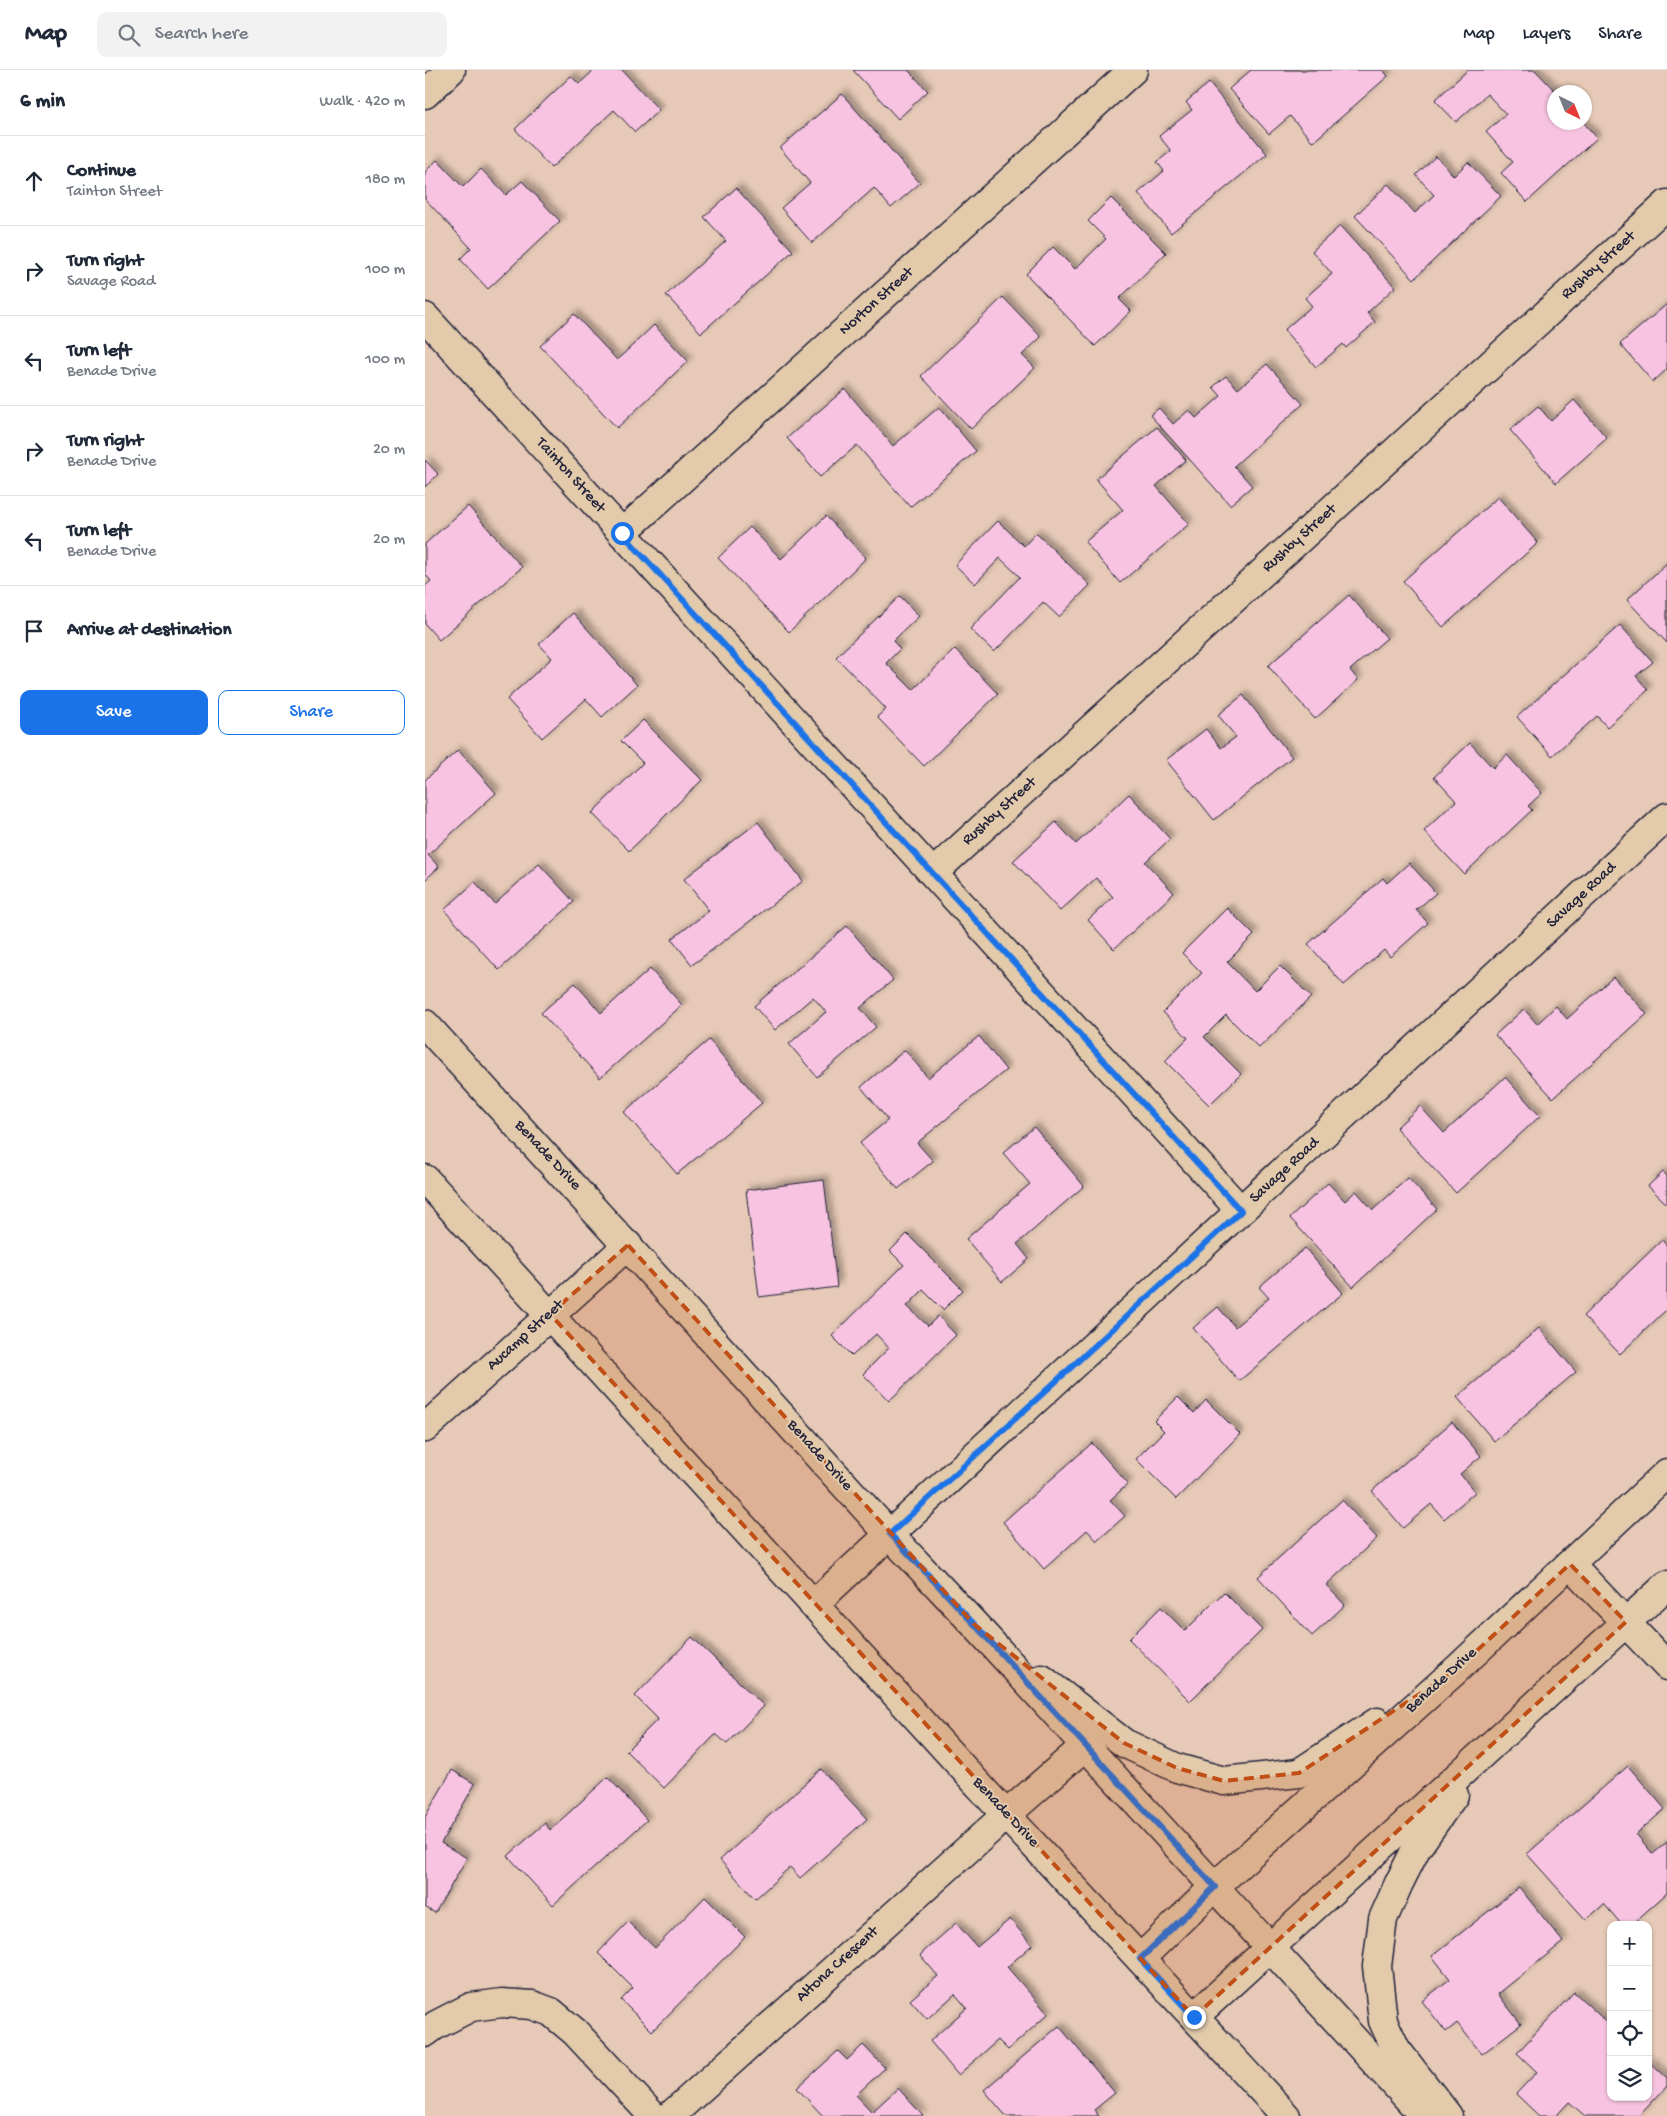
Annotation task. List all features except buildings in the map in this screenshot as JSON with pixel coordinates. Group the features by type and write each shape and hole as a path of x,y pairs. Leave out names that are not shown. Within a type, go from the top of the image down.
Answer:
{"street":[{"path":"425,94 451,70"},
{"name":"Norton Street","path":"622,533 1133,70"},
{"name":"Rushby Street","path":"933,874 1667,204"},
{"name":"Tainton Street","path":"425,318 1241,1211"},
{"name":"Savage Road","path":"813,1605 1667,817"},
{"name":"Benade Drive","path":"425,1024 1424,2116"},
{"name":"Benade Drive","path":"425,1179 1005,1815 1287,2116"},
{"name":"Aucamp Street","path":"425,1428 628,1245"},
{"name":"Benade Drive","path":"1140,1959 1215,1887 1456,1670 1667,1473"},
{"path":"1570,1564 1667,1666"},
{"path":"1194,2017 1667,1584"},
{"path":"975,1625 1124,1743 1177,1768 1224,1781 1299,1773 1456,1670"},
{"name":"Altona Crescent","path":"670,2116 1005,1815 1085,1746"},
{"path":"1448,2116 1396,2049 1383,2021 1377,1966 1383,1919 1416,1848 1489,1748"},
{"path":"425,2033 436,2025 471,2007 502,2003 532,2005 551,2012 575,2032 653,2116"},
{"path":"1327,2010 1374,2081 1400,2116"}],"highlighted area":[{"path":"628,1245 975,1625 1124,1743 1177,1768 1224,1781 1299,1773 1456,1670 1570,1564 1626,1622 1194,2017 550,1314"}],"route":[{"path":"622,533 1241,1211 890,1534 1215,1887 1140,1959 1194,2017"}]}
